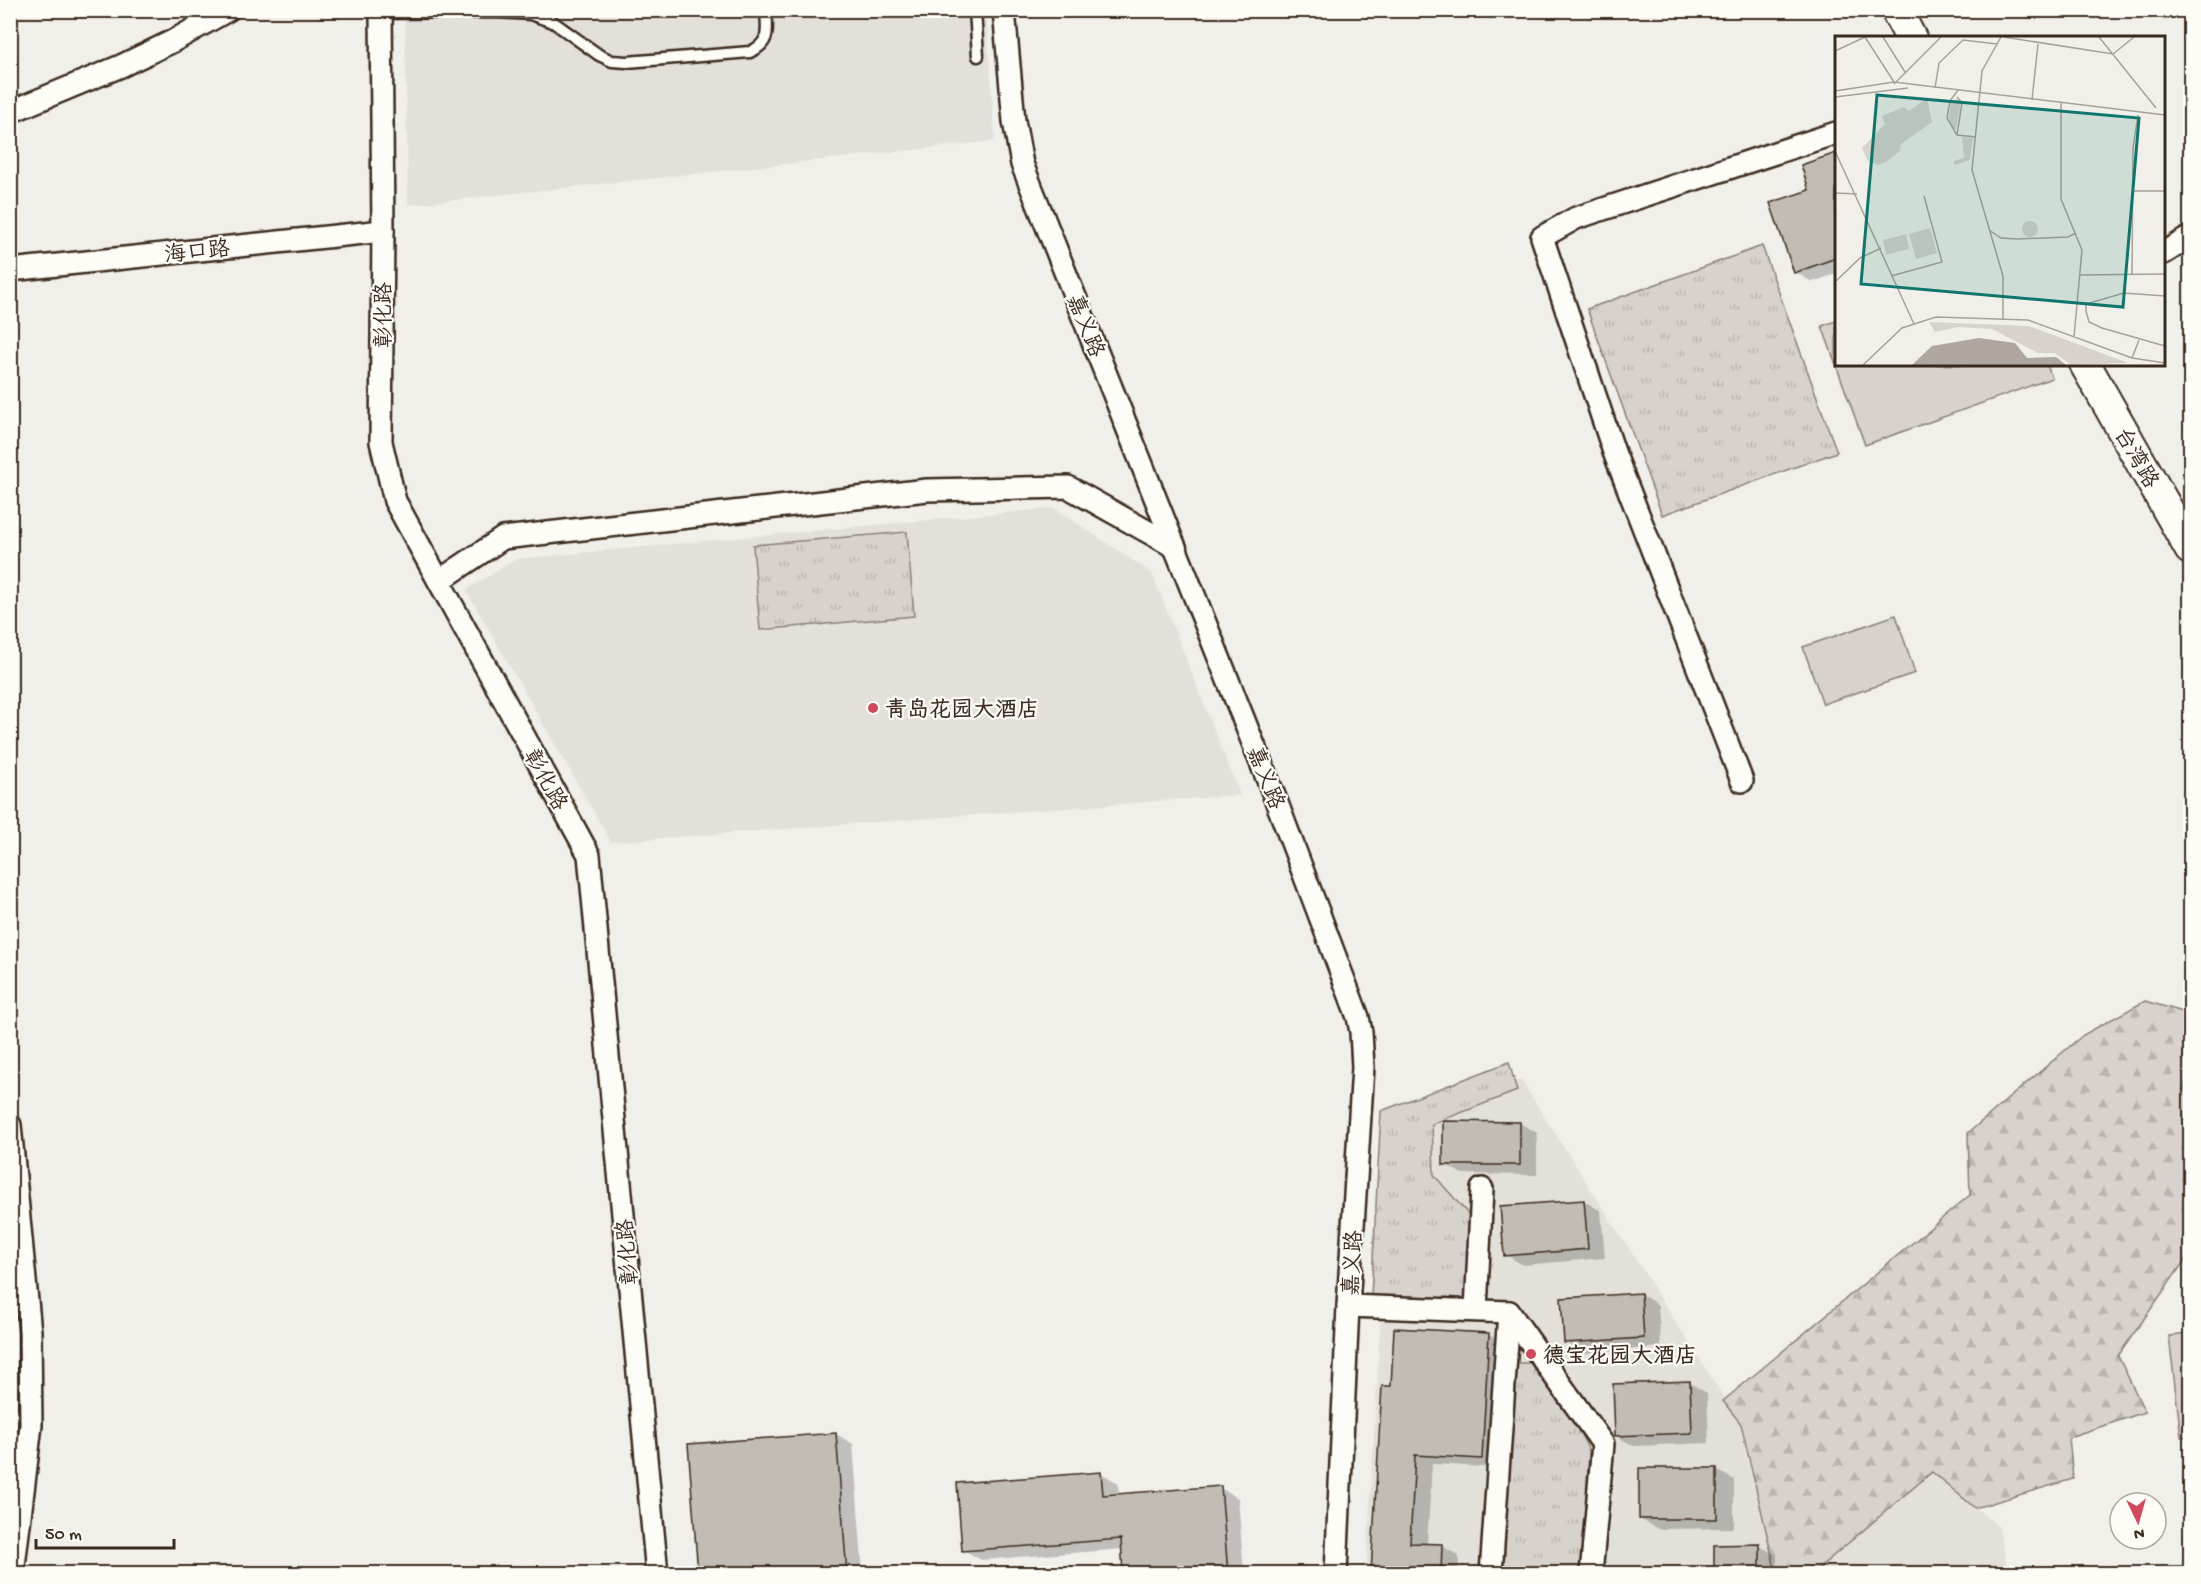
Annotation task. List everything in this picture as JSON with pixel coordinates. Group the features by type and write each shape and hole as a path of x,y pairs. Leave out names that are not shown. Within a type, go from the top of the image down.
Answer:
{"street":[{"path":"10,112 121,66 173,41 228,10"},
{"name":"嘉义路","path":"1004,10 1014,121 1022,164 1277,803 1358,1017 1363,1067 1348,1306 1336,1574"},
{"path":"1896,10 1910,36"},
{"path":"1916,10 1929,36"},
{"name":"彰化路","path":"381,12 383,231 381,442 395,501 589,855 657,1574"},
{"path":"1742,782 1614,452 1542,237 1576,218 1835,133"},
{"name":"海口路","path":"10,270 383,231"},
{"path":"2165,252 2190,237"},
{"name":"台湾路","path":"2086,366 2190,549"},
{"name":"台湾路","path":"2109,366 2190,509"},
{"path":"440,581 503,538 927,490 1068,487 1175,548"},
{"path":"10,1125 30,1332 31,1425 13,1574"},
{"path":"1476,1311 1482,1190"},
{"path":"1348,1306 1509,1312"},
{"path":"1491,1574 1509,1312"},
{"path":"1509,1312 1603,1444 1591,1574"}],"lane":[{"path":"381,12 530,14 553,22 599,55 612,61 627,62 750,52 758,49 767,36 766,10"},
{"path":"975,10 978,56"}],"shaded area":[{"path":"405,11 986,11 995,141 408,205"},
{"path":"1054,508 1152,573 1240,795 611,842 466,590 516,559"},
{"path":"1521,1080 1741,1424 1776,1573 1366,1574 1392,1122"},
{"path":"1932,1472 1999,1527 2008,1573 1813,1574"}],"green space":[{"path":"1762,246 1837,452 1662,515 1587,309"},
{"path":"1835,321 1835,362 1822,326"},
{"path":"1836,366 2047,366 2052,378 1865,445"},
{"path":"907,532 914,616 760,630 753,545"},
{"path":"1896,615 1915,673 1823,704 1803,647"},
{"path":"2145,1001 2190,1014 2190,1253 2118,1356 2145,1412 2069,1437 2073,1479 1975,1508 1932,1472 1813,1573 1776,1573 1741,1424 1723,1401 1970,1195 1968,1133 2083,1035"},
{"path":"1509,1062 1517,1091 1432,1124 1434,1175 1469,1215 1467,1300 1371,1297 1381,1111"},
{"path":"2190,1334 2190,1436 2181,1437 2169,1336"},
{"path":"1517,1363 1546,1363 1589,1451 1582,1573 1500,1574"}],"building":[{"path":"1835,153 1835,258 1794,273 1770,203 1809,190 1801,165"},
{"path":"1443,1121 1520,1122 1520,1165 1443,1165"},
{"path":"1584,1200 1588,1249 1504,1256 1500,1206"},
{"path":"1641,1293 1644,1338 1564,1343 1561,1298"},
{"path":"1394,1328 1489,1333 1482,1459 1415,1455 1410,1543 1442,1544 1441,1574 1371,1573 1382,1386 1391,1386"},
{"path":"1690,1381 1692,1433 1615,1436 1613,1384"},
{"path":"836,1433 847,1574 698,1574 688,1444"},
{"path":"1639,1468 1717,1468 1717,1519 1639,1519"},
{"path":"1101,1472 1103,1495 1221,1486 1228,1574 1123,1574 1121,1539 962,1551 957,1483"},
{"path":"1760,1544 1760,1574 1714,1574 1714,1545"}],"place":[{"name":"青岛花园大酒店","path":"873,708"},
{"name":"德宝花园大酒店","path":"1531,1354"}]}
